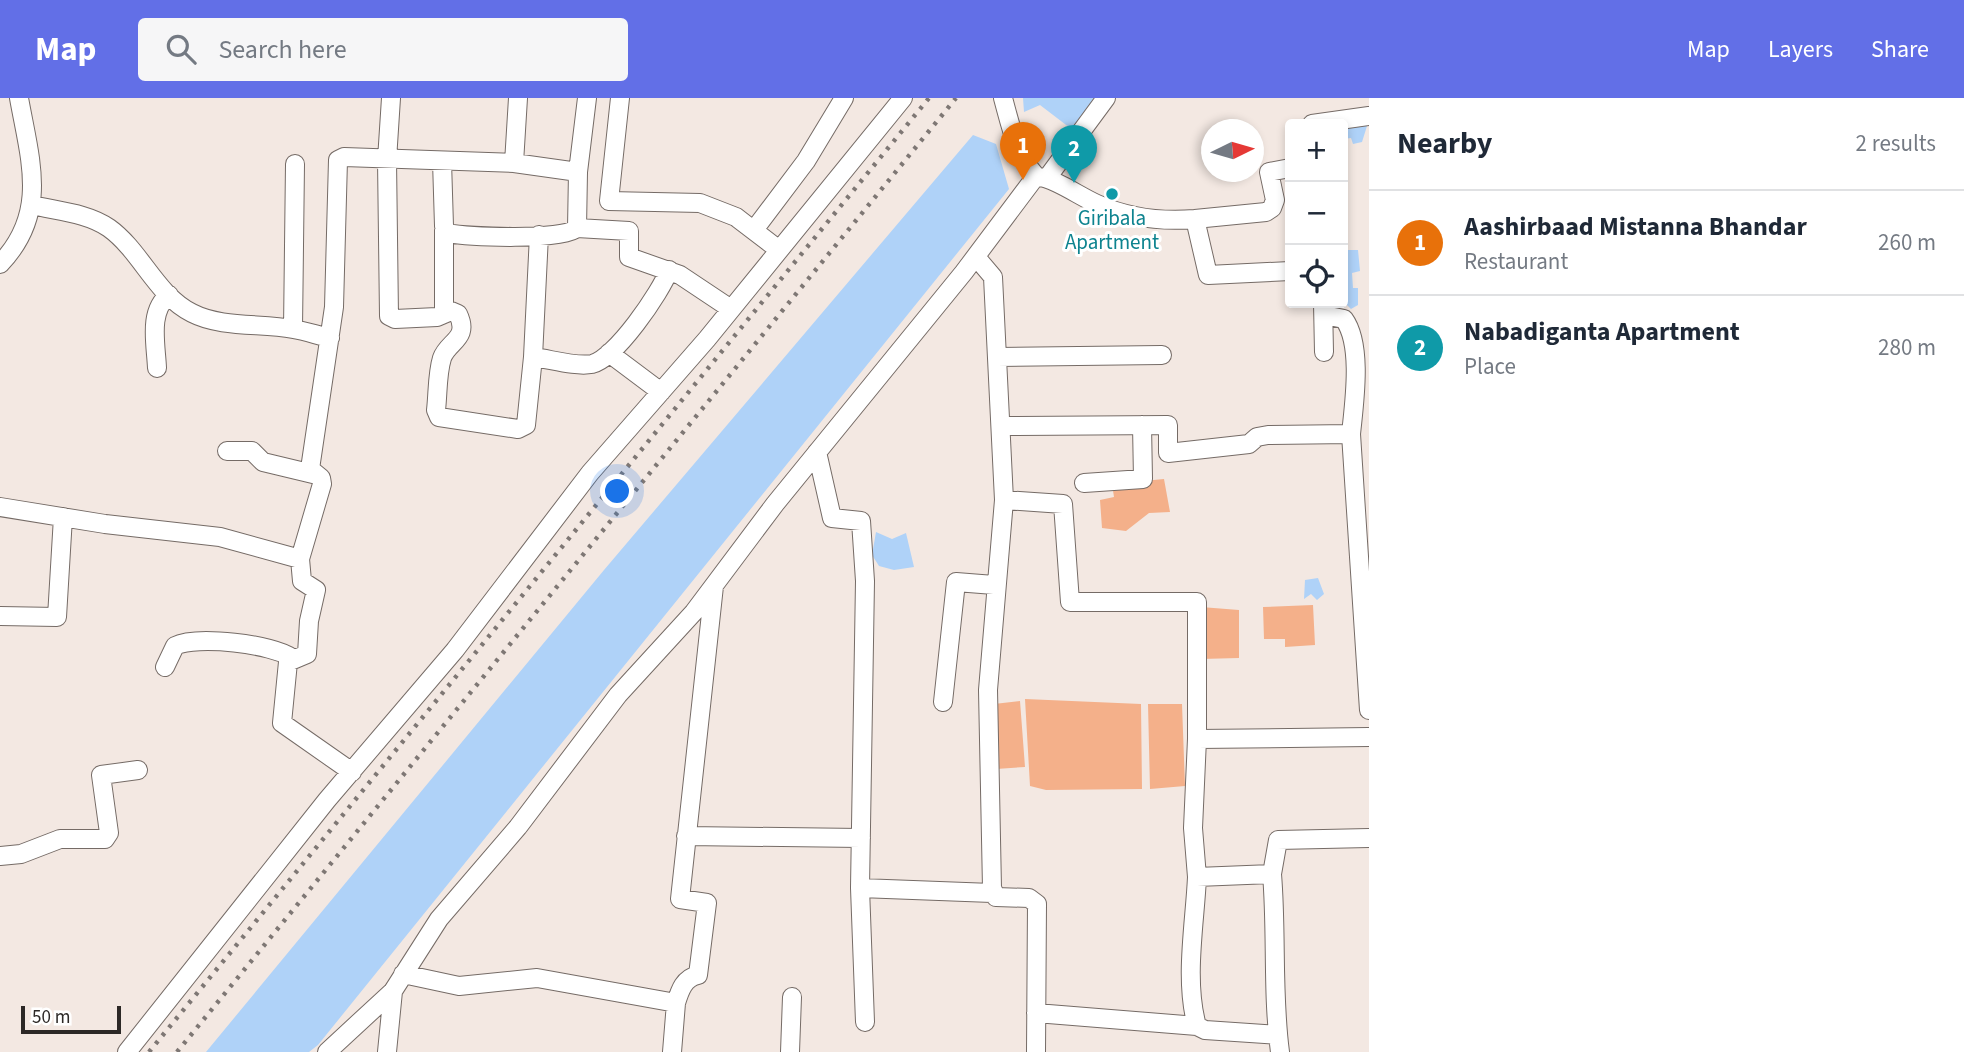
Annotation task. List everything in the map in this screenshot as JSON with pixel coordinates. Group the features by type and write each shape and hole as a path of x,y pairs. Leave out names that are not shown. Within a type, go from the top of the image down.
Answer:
{"street":[{"path":"0,264 21,237 32,205 33,183 19,98"},
{"path":"391,98 387,160 389,316 395,319 455,312 461,322 459,339 442,359 436,410 439,417 522,428 527,419 539,235"},
{"path":"514,163 518,98"},
{"path":"577,228 578,172 587,98"},
{"path":"620,98 611,202 700,203 719,209 754,230 779,250"},
{"path":"754,230 806,161 844,98"},
{"path":"127,1052 178,984 455,650 590,473 731,309 903,98"},
{"path":"1003,98 1014,139 1025,164 1042,177 1096,204 1143,220 1195,219 1266,212 1272,208 1275,200 1269,172 1285,169"},
{"path":"327,1052 393,991 439,919 518,827 618,695 714,586 817,452 1105,98"},
{"path":"1348,119 1369,116"},
{"path":"313,474 311,466 336,282 338,160 344,157 514,163 578,172"},
{"path":"442,161 444,314"},
{"path":"293,329 295,164"},
{"path":"32,205 84,217 108,227 123,239 169,295 191,313 205,318 293,329 330,338"},
{"path":"1195,219 1208,275 1285,271"},
{"path":"444,230 450,233 539,235 569,234 577,228 629,231 629,257 668,270 731,309"},
{"path":"976,257 993,277 1004,500 994,585 988,691 992,893"},
{"path":"533,357 587,364 602,360 654,301 668,270"},
{"path":"156,368 157,314 159,304 169,295"},
{"path":"1324,352 1324,309 1343,319 1351,334 1356,393 1351,434 1367,645 1369,710"},
{"path":"609,353 661,391"},
{"path":"997,357 1162,355"},
{"path":"1084,483 1143,479 1142,425"},
{"path":"1001,426 1168,425 1168,453 1250,444 1256,437 1268,435 1351,434"},
{"path":"227,450 252,451 263,462 321,478 300,559 302,581 316,590 309,621 307,654 292,658 288,662 282,723 352,772"},
{"path":"817,452 832,517 861,521 865,581 860,888 865,1022"},
{"path":"1004,500 1063,504 1070,602 1197,603 1197,739 1193,828 1197,877 1193,1011 1198,1026"},
{"path":"0,507 229,538 300,559"},
{"path":"0,616 57,617 63,517"},
{"path":"943,702 956,582 994,585"},
{"path":"672,1052 676,1003 680,989 690,977 698,975 707,903 680,899 714,586"},
{"path":"165,667 175,646 194,641 266,649 292,658"},
{"path":"1197,739 1369,737"},
{"path":"0,856 21,854 60,839 105,839 109,833 101,775 138,770"},
{"path":"686,836 861,838"},
{"path":"1035,1013 1198,1026 1205,1030 1279,1044 1273,1004 1276,942 1272,874 1278,840 1369,838"},
{"path":"1197,877 1272,874"},
{"path":"860,888 992,893 1002,898 1029,898 1037,904 1036,1052"},
{"path":"403,974 459,986 537,978 676,1003"},
{"path":"387,1052 393,991"},
{"path":"790,1052 792,997"}],"shaded area":[{"path":"1164,479 1170,512 1149,513 1126,531 1102,528 1100,500 1114,497 1112,484"},
{"path":"1313,605 1315,645 1285,647 1285,639 1264,639 1263,607"},
{"path":"1201,607 1239,610 1239,658 1201,659"},
{"path":"1025,699 1141,704 1142,789 1046,790 1030,786"},
{"path":"1020,701 1025,767 996,769 994,704"},
{"path":"1148,704 1182,704 1185,786 1150,789"}],"water":[{"path":"1023,98 1099,98 1074,131 1040,105 1024,112"},
{"path":"1363,120 1367,126 1362,142 1353,144 1351,138 1348,138 1348,123"},
{"path":"973,135 996,144 1009,189 318,1045 309,1052 206,1052 604,570"},
{"path":"1348,250 1358,250 1360,271 1352,273 1353,288 1358,288 1358,305 1351,309 1348,306"},
{"path":"876,532 892,539 906,533 914,567 894,570 879,566 872,555"},
{"path":"1318,578 1324,594 1317,600 1311,594 1304,599 1305,580"}],"railway":[{"path":"149,1052 929,98"},
{"path":"177,1052 956,98"}],"place":[{"name":"Aashirbaad Mistanna Bhandar","path":"1023,180"},
{"name":"Nabadiganta Apartment","path":"1074,183"},
{"name":"Giribala Apartment","path":"1112,194"}]}
